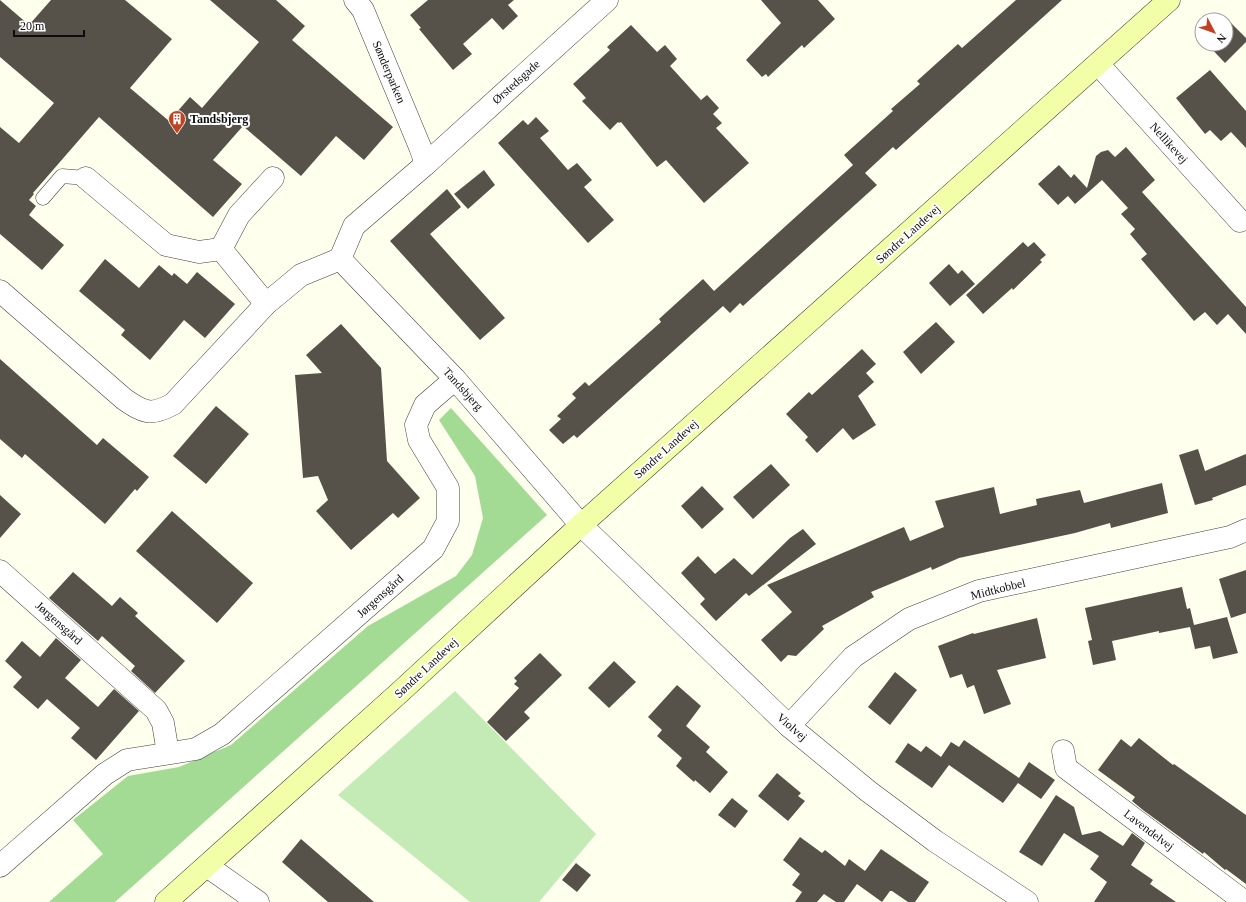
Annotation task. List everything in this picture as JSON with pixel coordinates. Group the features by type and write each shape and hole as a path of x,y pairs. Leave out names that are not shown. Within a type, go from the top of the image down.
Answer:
{"street":[{"name":"Sønderparken","path":"355,0 363,10 423,155"},
{"name":"Ørstedsgade","path":"423,155 607,0"},
{"name":"Søndre Landevej","path":"166,902 393,698 581,525 1169,0"},
{"name":"Nellikevej","path":"1098,64 1240,221"},
{"path":"0,291 124,399 140,410 158,412 173,404 266,304 301,275 340,259 354,226 423,155"},
{"path":"86,178 166,245 199,252 221,249"},
{"path":"221,249 239,214 273,178"},
{"path":"221,249 266,304"},
{"name":"Tandsbjerg","path":"340,259 456,379 581,525"},
{"name":"Jørgensgård","path":"0,866 105,774 127,760 196,749 222,734 433,549 448,520 448,488 419,440 416,425 425,405 456,379"},
{"name":"Violvej","path":"581,525 789,726 868,791 935,841 1027,902"},
{"name":"Midtkobbel","path":"789,726 853,657 909,619 979,591 1230,537 1246,530"},
{"name":"Jørgensgård","path":"0,571 156,710 163,723 168,753"},
{"name":"Lavendelvej","path":"1063,751 1066,768 1245,902"},
{"path":"207,866 258,902"}],"lane":[{"path":"43,198 62,176 86,178"}],"green space":[{"path":"451,408 547,515 115,902 49,902 103,854 73,820 128,776 179,767 231,745 368,626 456,576 472,555 483,518 475,476 439,420"},
{"path":"455,691 596,834 539,902 470,902 338,795"}],"building":[{"name":"Tandsbjerg","path":"0,0 29,25 51,0 125,0 172,39 130,88 169,121 190,97 202,108 259,42 210,0 276,0 305,26 292,40 393,127 364,160 336,136 301,176 243,126 213,160 242,184 213,217 99,117 33,193 34,194 29,200 36,206 29,215 64,245 42,270 0,234 0,127 19,143 54,103 0,57"},
{"path":"428,0 514,0 508,5 518,16 503,30 492,18 463,44 472,54 453,70 419,29 421,28 410,15"},
{"path":"761,0 818,0 835,19 804,48 802,45 768,77 766,74 762,77 746,60 781,23"},
{"path":"1016,0 1062,0 896,150 893,147 865,173 877,185 743,306 740,303 730,313 723,306 577,438 574,435 563,444 549,430 561,419 557,416 576,398 572,394 585,382 589,386 661,322 659,319 703,279 714,291 853,165 844,155 893,111 891,109 920,84 917,81 958,44 962,48"},
{"path":"631,25 657,52 665,45 677,59 670,66 701,100 707,95 719,108 713,114 722,123 716,128 749,163 704,203 666,160 657,167 621,122 618,122 610,130 582,101 586,98 573,84 610,50 607,47"},
{"path":"1234,26 1246,38 1246,42 1225,63 1215,52 1234,52"},
{"path":"1210,70 1246,111 1246,148 1231,132 1221,141 1210,130 1205,134 1176,98"},
{"path":"536,117 549,131 540,138 568,170 577,163 592,180 584,187 614,220 588,243 498,143 523,120 528,125"},
{"path":"1126,147 1155,180 1142,192 1246,307 1246,334 1228,314 1217,325 1205,312 1194,321 1141,259 1147,254 1130,234 1135,229 1121,214 1128,208 1102,180 1075,204 1068,196 1058,205 1038,184 1059,165 1071,178 1074,174 1087,188 1096,156 1101,152 1108,150 1115,157"},
{"path":"484,170 495,185 468,209 454,194"},
{"path":"447,189 461,207 430,234 505,318 480,340 390,241"},
{"path":"1023,242 1028,247 1034,242 1046,255 1040,260 1042,262 1013,290 1012,288 983,314 966,295"},
{"path":"105,259 139,288 159,265 172,276 174,273 187,284 197,272 235,304 205,338 184,320 150,360 121,335 125,330 79,291"},
{"path":"949,264 958,274 962,270 975,284 950,306 929,283"},
{"path":"936,322 955,342 921,374 903,352"},
{"path":"341,324 381,368 387,461 420,498 398,518 393,513 351,550 316,511 328,500 318,476 303,478 295,375 322,373 306,355"},
{"path":"862,349 876,364 866,373 874,382 858,396 876,425 853,440 843,428 817,453 805,440 808,437 786,414 809,392 812,395"},
{"path":"0,359 97,445 103,438 149,477 137,491 135,489 105,524 25,454 22,458 0,439"},
{"path":"216,406 249,434 206,484 173,456"},
{"path":"1198,449 1205,471 1246,454 1246,485 1212,498 1213,500 1195,505 1179,455"},
{"path":"771,464 790,485 753,519 733,497"},
{"path":"1162,483 1168,513 1111,528 1110,523 1075,533 959,558 932,570 931,567 871,592 874,597 822,626 824,629 796,656 788,655 781,662 761,640 792,612 767,585 904,527 910,541 944,527 935,501 994,487 1000,514 1037,505 1036,499 1080,490 1084,503"},
{"path":"702,486 724,509 702,529 681,506"},
{"path":"0,495 21,514 0,538"},
{"path":"172,511 253,583 217,623 136,551"},
{"path":"803,529 816,544 749,596 746,593 716,621 700,604 705,599 681,573 698,556 715,574 734,558 752,575 790,538"},
{"path":"1246,570 1246,613 1231,618 1219,579"},
{"path":"73,572 112,606 120,597 138,613 135,616 185,661 155,693 131,671 135,666 102,636 98,641 49,598"},
{"path":"1182,587 1187,609 1190,608 1194,625 1227,617 1238,653 1213,659 1210,646 1195,649 1190,627 1159,633 1159,631 1112,641 1116,660 1093,665 1088,641 1092,640 1085,608"},
{"path":"1037,618 1046,658 997,670 1011,704 984,714 974,685 967,688 962,674 950,678 938,646 973,633 974,634"},
{"path":"56,638 81,660 65,678 98,707 114,689 139,711 96,760 71,738 80,728 47,699 38,709 13,687 22,677 5,661 22,641 40,657"},
{"path":"540,653 562,675 524,712 530,718 506,741 487,722 519,688 514,684 517,681 514,678"},
{"path":"614,661 636,682 609,708 588,688"},
{"path":"895,672 917,690 890,725 868,707"},
{"path":"677,685 701,706 686,726 710,747 706,752 728,772 710,793 695,780 694,782 676,766 682,758 657,736 662,730 648,717"},
{"path":"1139,738 1173,765 1174,764 1246,815 1246,884 1226,869 1225,870 1204,852 1203,854 1143,810 1132,801 1135,797 1098,770 1121,739 1131,747"},
{"path":"964,740 1019,778 1029,762 1055,780 1041,799 1018,783 1003,803 949,765 932,788 895,762 908,743 921,752 926,746 941,757 951,742 959,747"},
{"path":"777,773 801,793 798,796 805,801 788,821 758,796"},
{"path":"1056,795 1074,807 1082,835 1100,831 1123,846 1132,833 1145,843 1131,865 1153,880 1150,884 1176,902 1094,902 1107,882 1090,869 1099,856 1064,833 1042,866 1019,852"},
{"path":"732,798 748,811 735,828 718,815"},
{"path":"800,837 822,853 825,850 845,866 849,859 865,871 881,849 929,882 915,902 908,902 890,891 882,902 857,884 844,902 836,902 824,894 817,902 795,902 802,892 792,885 800,874 783,860"},
{"path":"301,839 374,902 328,902 282,862"},
{"path":"576,863 591,875 577,892 562,880"}],"place":[{"name":"Tandsbjerg","path":"177,134"}]}
